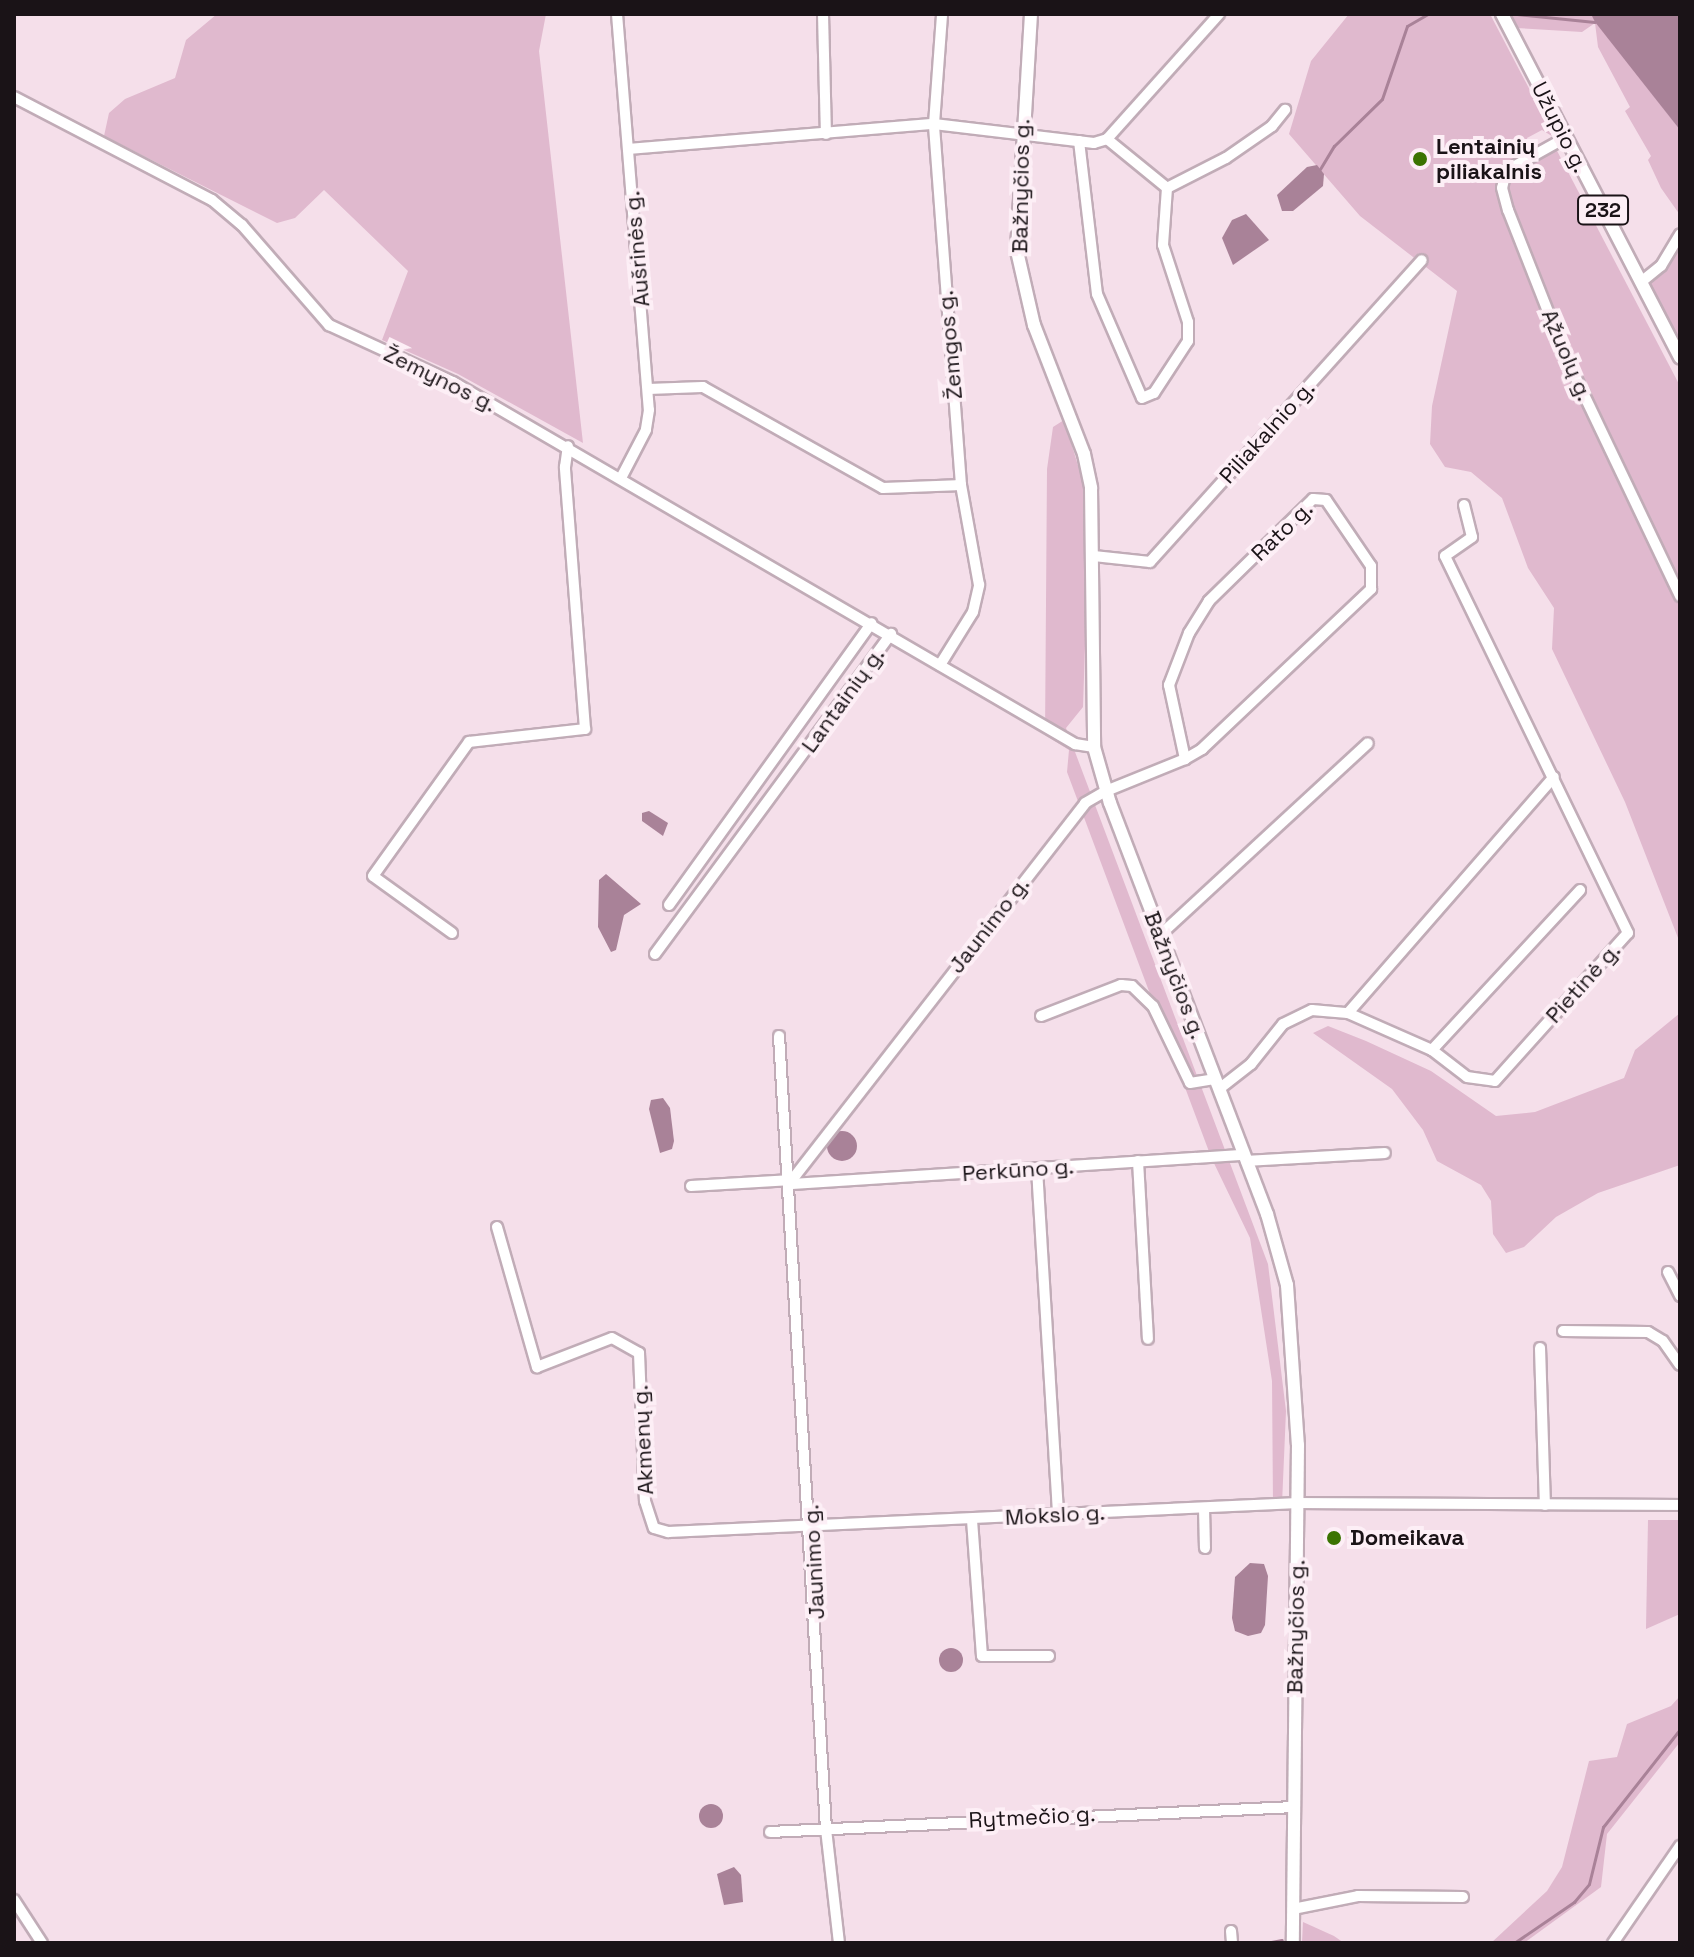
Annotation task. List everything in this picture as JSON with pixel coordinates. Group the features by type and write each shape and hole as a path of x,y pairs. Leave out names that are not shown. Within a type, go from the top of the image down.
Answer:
{"main road":[{"name":"Bažnyčios g.","path":"1031,14 1017,207 1022,277 1034,325 1084,454 1091,488 1094,747 1106,791 1245,1158 1287,1285 1298,1503 1293,1943"},
{"name":"Užupio g.","path":"1502,14 1641,282"},
{"name":"232","path":"1641,282 1680,358"}],"street":[{"name":"Aušrinės g.","path":"617,14 648,389 646,430 621,478"},
{"path":"823,14 826,134"},
{"name":"Žemgos g.","path":"940,665 973,612 979,585 961,485 934,124 942,14"},
{"path":"1107,139 1219,14"},
{"name":"Žemynos g.","path":"14,97 212,200 242,225 329,325 440,376 568,446 891,634"},
{"path":"1167,188 1226,158 1272,126 1285,110"},
{"path":"628,149 934,124 1021,131 1079,141 1107,139 1167,188"},
{"name":"Ąžuolų g.","path":"1565,138 1506,171 1502,188 1566,357 1680,596"},
{"path":"1079,141 1097,294 1142,398 1154,393 1188,341 1188,322 1163,245 1167,188"},
{"path":"1641,282 1661,266 1680,234"},
{"name":"Piliakalnio g.","path":"1094,556 1150,562 1422,260"},
{"path":"648,389 703,387 883,488 961,485"},
{"path":"452,933 373,876 469,742 585,729 565,467 568,446"},
{"name":"Rato g.","path":"1106,791 1185,759 1217,737 1371,589 1371,566 1326,500 1313,499 1209,601 1189,633 1169,685 1185,759"},
{"name":"Pietinė g.","path":"1217,1084 1251,1064 1283,1024 1312,1010 1348,1013 1432,1050 1467,1077 1495,1081 1628,933 1445,556 1472,537 1464,505"},
{"path":"669,905 872,623"},
{"name":"Lantainių g.","path":"655,954 891,634 1075,744 1094,747"},
{"path":"1159,936 1368,743"},
{"path":"1348,1013 1554,777"},
{"name":"Jaunimo g.","path":"792,1182 1077,812 1106,791"},
{"path":"1432,1050 1580,890"},
{"path":"1041,1016 1121,985 1132,986 1153,1006 1190,1083 1217,1084"},
{"name":"Jaunimo g.","path":"779,1036 792,1182 826,1829 839,1943"},
{"name":"Perkūno g.","path":"691,1186 1138,1161 1385,1153"},
{"path":"1138,1161 1148,1339"},
{"path":"1037,1169 1058,1515"},
{"name":"Akmenų g.","path":"497,1227 537,1367 605,1339 622,1340 639,1353 645,1501 654,1528 683,1532 812,1526"},
{"path":"1668,1272 1680,1296"},
{"path":"1563,1331 1648,1332 1663,1341 1680,1365"},
{"path":"1540,1348 1545,1505"},
{"name":"Mokslo g.","path":"812,1526 1298,1503 1680,1505"},
{"path":"1204,1508 1205,1548"},
{"path":"972,1520 982,1656 1049,1656"},
{"name":"Rytmečio g.","path":"770,1832 1294,1807"},
{"path":"1613,1943 1680,1846"},
{"path":"1293,1909 1358,1896 1463,1897"},
{"path":"14,1900 42,1943"}],"shaded area":[{"path":"217,14 546,14 539,51 583,443 458,374 382,340 408,271 324,190 295,218 277,223 104,136 109,113 125,99 175,78 186,40"},
{"path":"1349,14 1490,14 1555,138 1542,130 1527,138 1531,152 1499,169 1500,186 1630,505 1680,603 1680,943 1625,802 1552,649 1554,608 1528,568 1502,498 1471,472 1445,467 1430,444 1432,406 1457,291 1360,216 1289,134 1311,61"},
{"path":"1509,14 1591,14 1680,130 1680,215 1661,188 1648,160 1651,156 1625,111 1630,107 1598,47 1595,23 1582,32 1516,28"},
{"path":"1591,14 1680,14 1680,130 1595,22"},
{"path":"1555,147 1680,386 1680,591 1571,363 1512,214 1508,175"},
{"path":"1317,165 1324,174 1323,186 1293,211 1282,211 1277,195 1307,167"},
{"path":"1246,214 1269,240 1233,265 1222,238 1232,220"},
{"path":"1680,229 1680,341 1646,274 1660,263 1671,234"},
{"path":"1064,420 1085,488 1088,556 1083,707 1066,728 1268,1264 1286,1411 1282,1504 1273,1505 1272,1381 1250,1238 1211,1157 1067,772 1069,750 1045,735 1047,469 1053,427"},
{"path":"649,811 668,823 663,836 642,821 642,813"},
{"path":"606,874 641,904 624,915 616,950 611,952 598,927 599,880"},
{"path":"1680,1013 1680,1165 1598,1193 1556,1217 1524,1247 1506,1253 1493,1234 1491,1201 1481,1185 1437,1161 1423,1130 1392,1089 1313,1033 1328,1026 1366,1041 1431,1071 1496,1116 1535,1112 1624,1078 1635,1050"},
{"path":"663,1098 670,1108 674,1141 672,1149 660,1153 649,1109 651,1100"},
{"path":"842,1131 853,1135 857,1146 853,1157 842,1161 831,1157 827,1146 831,1135"},
{"path":"1648,1520 1680,1520 1680,1614 1646,1629"},
{"path":"1250,1563 1264,1564 1268,1576 1265,1625 1261,1633 1248,1636 1235,1631 1232,1618 1235,1577"},
{"path":"951,1648 960,1651 963,1660 960,1669 951,1672 942,1669 939,1660 942,1651"},
{"path":"1680,1696 1680,1742 1607,1834 1601,1887 1524,1943 1491,1943 1547,1891 1562,1867 1589,1761 1617,1757 1627,1724 1671,1706"},
{"path":"711,1804 722,1811 723,1816 716,1827 711,1828 700,1821 699,1816 706,1805"},
{"path":"734,1867 741,1875 743,1902 724,1905 717,1874"},
{"path":"1303,1922 1334,1936 1344,1943 1302,1943"}],"waterway":[{"path":"1320,169 1334,146 1382,99 1407,26 1428,14"},
{"path":"1517,14 1595,22"},
{"path":"1514,1943 1574,1902 1589,1884 1603,1827 1680,1729"},
{"path":"1266,1943 1282,1940"}],"place":[{"name":"Lentainių piliakalnis","path":"1420,159"},
{"name":"Domeikava","path":"1334,1538"}]}
